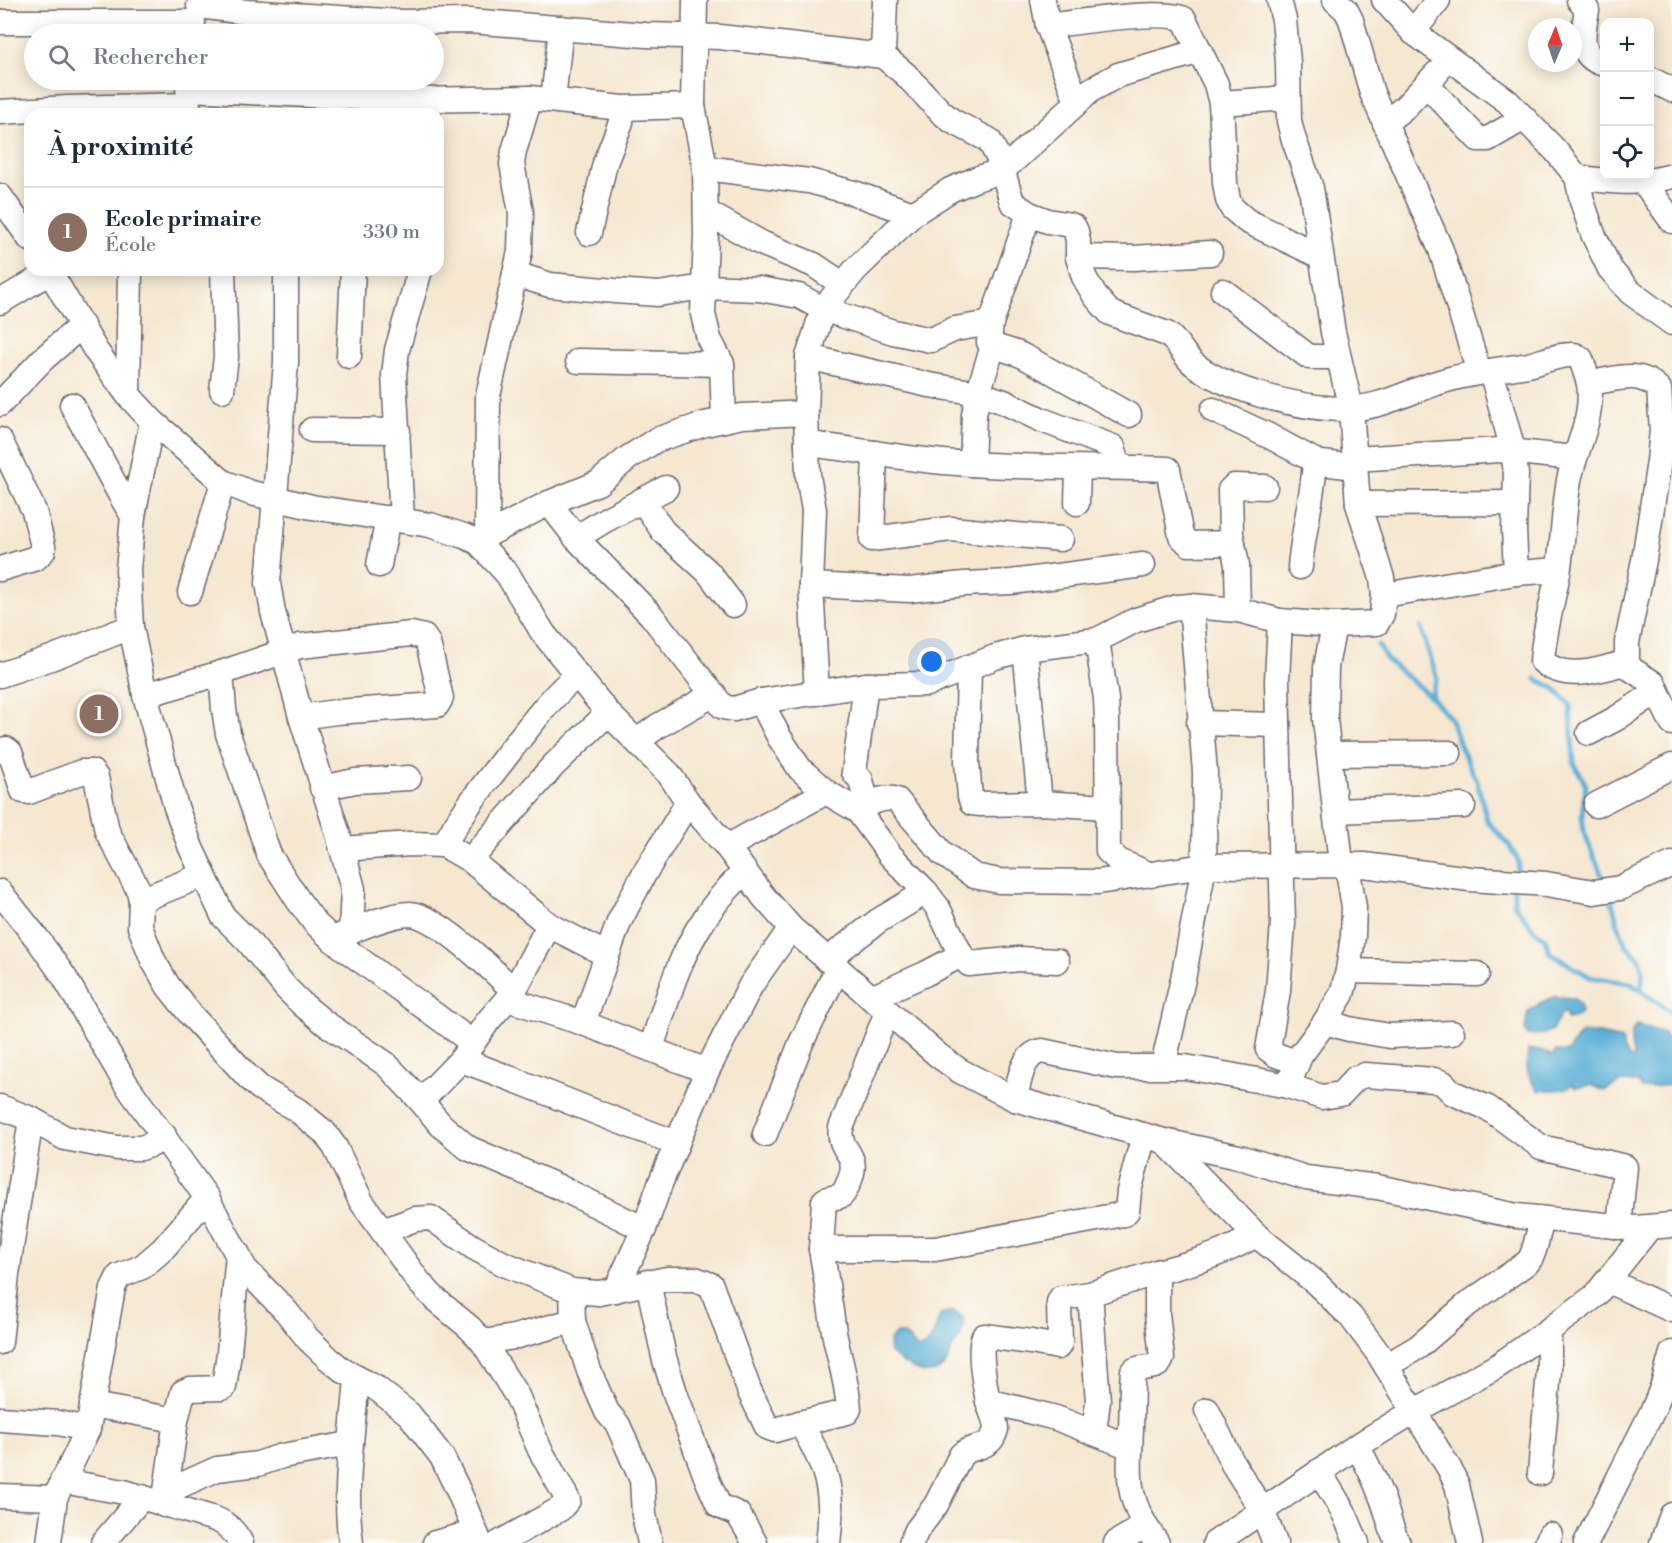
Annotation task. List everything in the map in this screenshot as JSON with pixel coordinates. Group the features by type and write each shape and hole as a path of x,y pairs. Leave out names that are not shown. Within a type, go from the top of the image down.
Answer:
{"street":[{"path":"695,0 693,106 705,168 703,314 706,331 722,364 724,420"},
{"path":"883,56 885,0"},
{"path":"1043,0 1048,26 1077,102"},
{"path":"549,503 576,538 651,615 723,707 729,709 761,701 866,686 927,684 969,667 1025,649 1097,640 1149,615 1191,606 1238,610 1280,621 1334,625 1377,623 1382,614 1384,595 1380,569 1358,504 1350,409 1320,256 1311,188 1289,121 1288,62 1284,20 1279,0"},
{"path":"1335,0 1346,10 1351,20 1372,93 1441,250 1513,450 1516,474 1516,573"},
{"path":"1384,0 1413,32 1507,101 1555,150 1577,177 1593,234 1610,269 1630,292 1672,323"},
{"path":"1413,32 1438,0"},
{"path":"1579,0 1587,9 1583,34 1586,51 1594,61 1600,63"},
{"path":"0,22 246,12 401,22 470,21 646,35 720,37 883,56 905,74 952,121 989,140 1003,170 1012,202 1029,214 1048,221 1071,225 1076,231 1078,257 1084,277 1104,308 1110,313 1167,334 1195,365 1218,378 1252,392 1304,404 1350,409 1395,400 1442,381 1485,371 1574,355 1581,359 1591,395 1588,420 1574,458 1569,483 1558,570 1542,661 1549,667 1561,671 1587,673 1627,662"},
{"path":"1048,26 1079,21 1175,15 1184,19 1216,84 1221,103 1225,183 1232,208 1247,221 1320,256"},
{"path":"561,28 542,99 514,151 512,164 522,229 520,251 488,396 482,538 543,633 608,712 669,774 688,802 791,928 918,1040 960,1071 1015,1098 1154,1138 1243,1158 1306,1178 1377,1187 1477,1209 1543,1219 1619,1227 1661,1227"},
{"path":"817,693 811,585 814,510 808,476 806,413 808,357 823,309 842,284 914,214 950,190 1003,170 1077,102 1104,82 1118,75 1200,51"},
{"path":"1384,123 1405,107 1450,59"},
{"path":"1654,81 1672,90"},
{"path":"1427,85 1478,139 1488,139 1524,118"},
{"path":"68,108 188,97 415,107 542,99 622,108 693,106"},
{"path":"1221,103 1288,98"},
{"path":"589,233 608,156 621,122 622,108"},
{"path":"0,112 24,111"},
{"path":"705,168 809,181 854,193 914,214"},
{"path":"1577,177 1613,182 1643,181 1672,176"},
{"path":"1643,181 1672,221"},
{"path":"0,196 16,230"},
{"path":"706,212 761,243 814,265 842,284"},
{"path":"972,464 974,415 978,393 992,334 1029,214"},
{"path":"1078,257 1150,258 1210,253"},
{"path":"515,274 550,285 658,294 704,287 759,289 799,296 823,309 893,332 932,340 955,329 992,334 1016,352 1128,415"},
{"path":"0,302 42,276"},
{"path":"53,276 110,371 128,395 152,421 223,482 274,499 345,513 395,519 482,538 549,503 598,483 628,458 656,440 705,424 747,415 806,413"},
{"path":"128,395 130,276"},
{"path":"222,390 226,357 223,276"},
{"path":"286,276 286,362 268,584 273,612 301,717 353,889 342,936"},
{"path":"349,357 353,276"},
{"path":"379,565 395,519 398,431 394,375 397,350 418,276"},
{"path":"1223,291 1309,357 1338,357"},
{"path":"0,404 42,358 82,325"},
{"path":"808,357 929,385 978,393 1004,402 1042,420 1113,447 1119,467"},
{"path":"578,361 722,364"},
{"path":"1589,383 1622,376 1647,380 1659,389 1664,491 1644,560 1627,642 1627,662 1631,669 1660,688 1672,723"},
{"path":"72,405 134,516"},
{"path":"1213,410 1315,461 1355,463 1450,452 1513,450 1574,458"},
{"path":"152,421 134,516 128,570 131,627 145,695 176,807 203,875 223,916 248,941 286,988 325,1023 386,1064 441,1125 468,1148 559,1186 644,1230"},
{"path":"312,430 398,431"},
{"path":"0,440 34,511 43,551 36,558 0,569"},
{"path":"807,444 972,464 1168,469 1180,536 1189,544 1233,543"},
{"path":"875,453 872,539 951,529 1061,539"},
{"path":"1300,567 1303,536 1314,489 1315,461"},
{"path":"1077,503 1078,468"},
{"path":"189,592 223,482"},
{"path":"1238,610 1237,565 1229,504 1230,488 1234,486 1265,487"},
{"path":"576,538 666,488"},
{"path":"642,500 663,531 708,572 734,605"},
{"path":"1358,504 1515,503"},
{"path":"811,585 917,589 1011,582 1143,565"},
{"path":"1384,595 1516,573 1558,570"},
{"path":"1162,1066 1183,979 1204,866 1205,772 1199,723 1191,606"},
{"path":"1280,621 1277,680 1283,923 1278,991 1268,1049 1276,1055 1296,1062"},
{"path":"1288,1086 1296,1062 1325,1022 1342,993 1353,936 1354,907 1349,877 1340,855 1325,719 1326,667 1334,625"},
{"path":"0,675 72,651 131,627"},
{"path":"145,695 221,673 284,651 318,643 417,634 424,637 428,643 441,698 437,705 336,712 301,717"},
{"path":"1097,640 1106,699 1109,853 1119,861 1152,875"},
{"path":"1025,649 1040,803"},
{"path":"969,667 967,762 972,801 981,804 1040,803 1108,807"},
{"path":"221,673 228,734 268,855 315,923 342,936 467,1052 509,1077 610,1119 677,1143"},
{"path":"444,845 479,789 552,698 578,675"},
{"path":"866,686 854,772 861,780 862,808 890,855 926,892 938,908 961,955 969,964 1018,959 1057,961"},
{"path":"1589,734 1660,688"},
{"path":"637,741 658,726 714,694"},
{"path":"761,701 788,752 800,769 825,792 862,808 880,799 897,800 942,853 966,871 988,879 1006,882 1089,883 1204,866 1377,866 1470,879 1546,884 1594,892 1620,888 1672,864"},
{"path":"470,860 554,765 608,712"},
{"path":"1199,723 1278,725"},
{"path":"0,751 6,749 10,752 23,791 29,792 81,772 92,772 96,777 107,831 141,900 140,927 153,960 168,986 191,1015 260,1088 297,1110 324,1132 335,1147 361,1201 425,1290 483,1342 517,1396 540,1450 568,1499 560,1509 499,1543"},
{"path":"1329,754 1449,753"},
{"path":"1596,805 1672,766"},
{"path":"322,788 355,781 409,778"},
{"path":"727,847 825,792"},
{"path":"583,1023 619,922 644,874 688,802"},
{"path":"1336,811 1463,806"},
{"path":"342,849 410,844 444,845 470,860 549,925 607,955"},
{"path":"651,1048 679,966 691,942 716,903 744,872"},
{"path":"141,900 203,875"},
{"path":"0,892 39,940 65,978 126,1084 207,1198 245,1269 329,1359 400,1406 442,1457 477,1538 435,1543"},
{"path":"765,1134 833,964 878,921 926,892"},
{"path":"342,936 403,915 419,915 476,954 510,995 707,1071"},
{"path":"421,1101 467,1052 510,995 549,925"},
{"path":"616,1290 644,1230 690,1108 707,1071 751,985 791,928"},
{"path":"383,1231 415,1219 431,1218 473,1247 504,1264 572,1291 599,1293 648,1282 687,1278 701,1281 711,1286 749,1390 767,1427 775,1430 847,1412 849,1409 847,1380 835,1332 821,1249 824,1201 843,1193 853,1170 852,1158 840,1142 842,1124 879,1005 961,955"},
{"path":"1348,971 1477,974"},
{"path":"1325,1022 1390,1036 1452,1033"},
{"path":"1015,1098 1025,1065 1031,1055 1037,1052 1052,1052 1118,1067 1185,1067 1288,1086 1322,1097 1341,1094 1356,1078 1365,1075 1439,1081 1453,1093 1488,1108 1540,1147 1625,1167 1619,1227"},
{"path":"0,1107 31,1119 65,1138 117,1148 146,1147 164,1135"},
{"path":"0,1342 7,1274 31,1119"},
{"path":"821,1249 935,1249 1124,1214 1127,1210 1129,1191 1154,1138"},
{"path":"1154,1138 1256,1235 1289,1260 1350,1317 1386,1366 1449,1468 1457,1485 1470,1543"},
{"path":"49,1543 59,1490 88,1429 110,1300 119,1276 142,1267 162,1250 207,1198"},
{"path":"1386,1366 1426,1341 1468,1304 1528,1262 1534,1254 1536,1237 1543,1219"},
{"path":"1215,1543 1357,1446 1498,1365 1549,1330 1595,1296 1661,1227"},
{"path":"911,1543 917,1530 936,1505 961,1455 965,1450 988,1443 993,1437 996,1426 988,1401 982,1342 984,1336 1058,1347 1060,1343 1059,1299 1090,1294 1218,1253 1237,1246 1256,1235"},
{"path":"157,1498 183,1392 190,1389 224,1386 238,1254"},
{"path":"1116,1543 1151,1535 1134,1503 1129,1486 1133,1371 1136,1368 1157,1366 1162,1361 1157,1313 1157,1272"},
{"path":"1608,1281 1672,1310"},
{"path":"648,1282 664,1358 707,1479 719,1506 738,1514 755,1543"},
{"path":"572,1291 573,1321 600,1398 607,1412 618,1425 642,1480 644,1515 650,1543"},
{"path":"1090,1294 1098,1401 1094,1432"},
{"path":"483,1342 514,1338 573,1321"},
{"path":"1540,1473 1549,1371 1549,1330"},
{"path":"1586,1543 1663,1410 1663,1385 1672,1353"},
{"path":"351,1543 348,1491 357,1378"},
{"path":"988,1401 1042,1414 1130,1446"},
{"path":"92,1405 176,1420"},
{"path":"1207,1410 1233,1464 1262,1510 1275,1543"},
{"path":"0,1419 57,1423 88,1429"},
{"path":"801,1423 823,1465 827,1480 831,1509 828,1543"},
{"path":"103,1543 157,1498 217,1469 258,1464 282,1456 350,1444"},
{"path":"1357,1446 1383,1500 1398,1543"},
{"path":"1319,1471 1344,1513 1357,1543"},
{"path":"0,1496 59,1490 157,1498 224,1523 241,1543"},
{"path":"1662,1543 1672,1515"}],"water":[{"path":"1554,997 1576,1000 1581,1007 1581,1012 1576,1017 1567,1019 1565,1013 1562,1013 1552,1030 1543,1034 1528,1035 1525,1030 1528,1012"},
{"path":"1637,1025 1664,1033 1672,1046 1672,1085 1642,1088 1638,1083 1621,1082 1604,1091 1592,1085 1575,1088 1572,1084 1565,1089 1539,1091 1529,1076 1528,1050 1541,1050 1552,1056 1556,1051 1567,1052 1583,1033 1619,1038 1623,1042 1623,1049 1631,1059 1634,1057 1631,1036"},
{"path":"954,1312 962,1316 963,1332 941,1369 926,1373 918,1371 890,1353 889,1341 896,1334 907,1337 916,1348 922,1347 930,1341 940,1315"}],"waterway":[{"path":"1421,628 1437,679 1432,698"},
{"path":"1378,645 1387,660 1429,695 1451,719 1461,748 1477,781 1487,821 1509,845 1519,862 1516,877"},
{"path":"1536,679 1554,688 1570,705 1574,763 1586,785 1582,814 1584,832 1605,883"},
{"path":"1514,889 1514,904 1535,931 1544,937 1550,953 1590,977 1630,983 1672,1013"},
{"path":"1610,894 1626,945 1639,958 1643,972 1641,990"}],"place":[{"name":"Ecole primaire","path":"99,714"}]}
